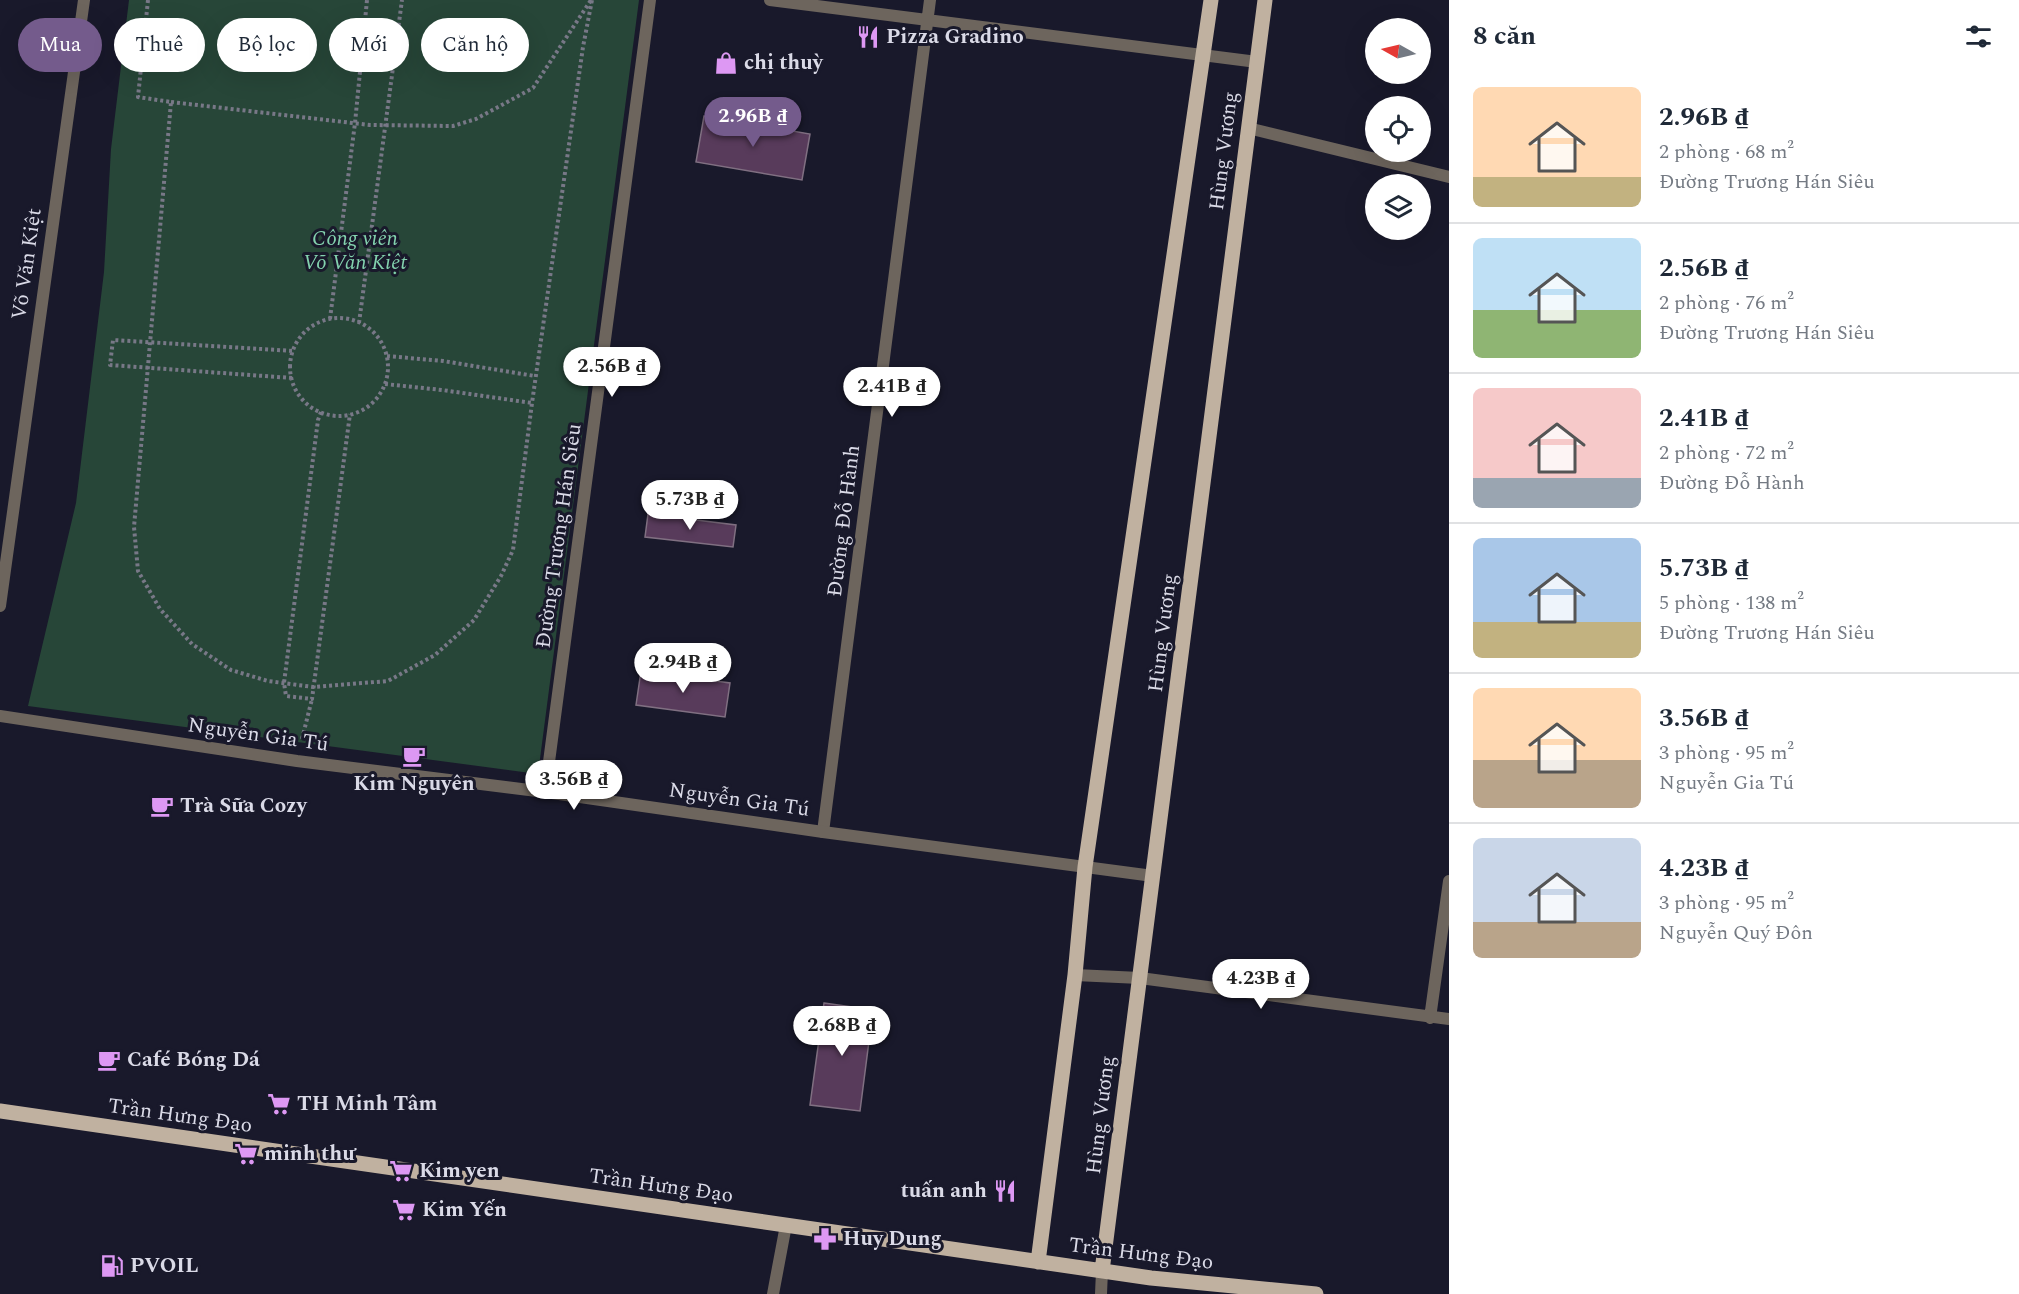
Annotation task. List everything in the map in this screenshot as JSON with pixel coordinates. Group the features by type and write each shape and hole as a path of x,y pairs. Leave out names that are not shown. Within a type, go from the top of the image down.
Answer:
{"main road":[{"name":"Hùng Vương","path":"1038,1262 1075,975 1085,867 1204,55 1210,0"},
{"name":"Hùng Vương","path":"1102,1271 1265,0"},
{"name":"Trần Hưng Đạo","path":"0,1111 1150,1278 1316,1294"}],"street":[{"name":"Võ Văn Kiệt","path":"0,606 84,0"},
{"name":"Đường Trương Hán Siêu","path":"545,792 650,0"},
{"path":"770,0 1257,62"},
{"name":"Đường Đỗ Hành","path":"823,832 930,0"},
{"path":"1248,128 1449,177"},
{"name":"Nguyễn Gia Tú","path":"0,716 297,761 545,792 1152,876"},
{"path":"1430,1018 1449,882"},
{"path":"1075,975 1140,978 1449,1019"},
{"path":"773,1294 786,1225"},
{"path":"1101,1294 1102,1271"}],"path":[{"path":"148,0 138,97 355,123 453,126 476,119 533,88 591,0"},
{"path":"330,319 355,123 367,0"},
{"path":"359,323 402,0"},
{"path":"171,102 134,527 138,571 160,609 192,644 231,670 268,681 313,687 388,681 435,654 474,620 501,576 513,550 535,376 591,0"},
{"path":"343,317 359,323 367,326 384,345 389,371 381,395 362,412 336,418 312,409 294,389 290,364 298,339 317,322 343,317"},
{"path":"292,378 110,365 113,340 294,351"},
{"path":"387,356 535,376"},
{"path":"385,384 532,403"},
{"path":"312,699 286,696 284,683 318,420 321,412"},
{"path":"297,761 312,699 350,414"}],"green space":[{"name":"Công viên Võ Văn Kiệt","path":"129,0 639,0 538,774 28,706 76,503 104,272 111,149 120,72 205,72 205,18 127,18"}],"building":[{"path":"704,116 810,134 802,180 696,162"},
{"path":"648,514 736,525 733,547 645,537"},
{"path":"641,671 730,683 725,717 636,705"},
{"path":"824,1003 873,1010 860,1111 810,1105"}],"place":[{"name":"Pizza Gradino","path":"868,37"},
{"name":"chị thuỳ","path":"726,63"},
{"name":"Kim Nguyên","path":"414,756"},
{"name":"Trà Sữa Cozy","path":"162,806"},
{"name":"Café Bóng Dá","path":"109,1060"},
{"name":"TH Minh Tâm","path":"279,1104"},
{"name":"minh thư","path":"246,1154"},
{"name":"Kim yen","path":"401,1171"},
{"name":"tuấn anh","path":"1005,1191"},
{"name":"Kim Yến","path":"404,1210"},
{"name":"Huy Dung","path":"825,1239"},
{"name":"PVOIL","path":"112,1266"}]}
